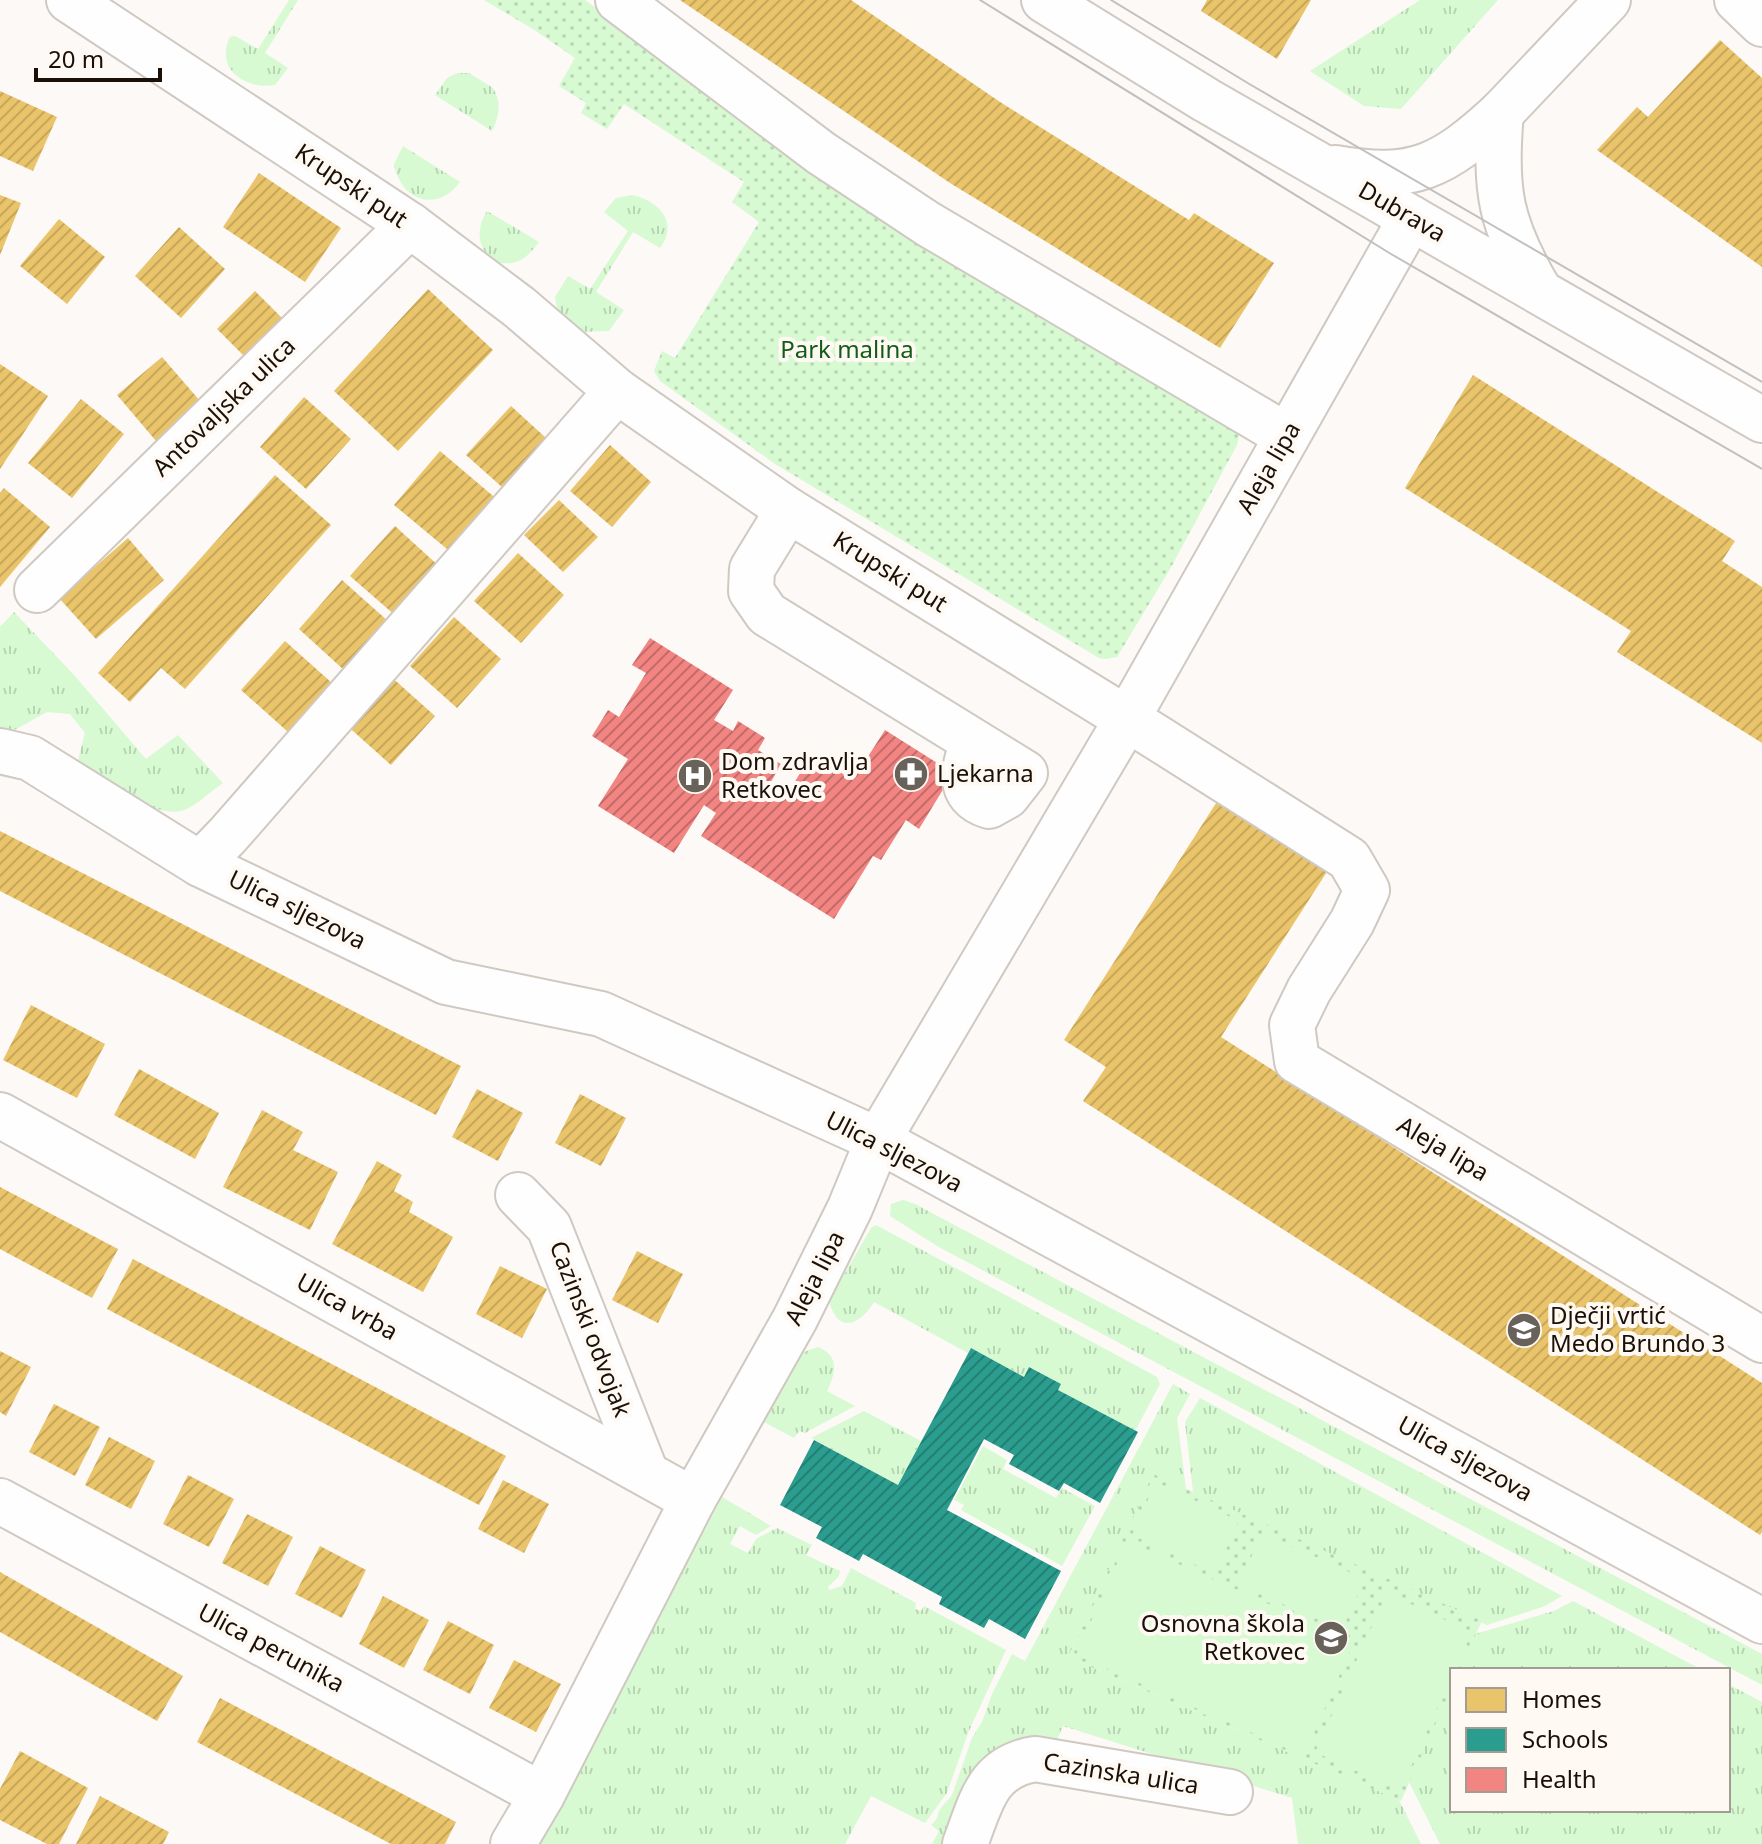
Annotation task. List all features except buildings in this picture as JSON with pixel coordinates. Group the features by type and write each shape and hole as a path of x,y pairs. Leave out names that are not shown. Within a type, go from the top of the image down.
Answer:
{"street":[{"name":"Krupski put","path":"69,0 410,225 519,307 617,391 788,510 1127,719"},
{"path":"618,0 821,153 928,224 1287,436"},
{"name":"Dubrava","path":"1044,0 1317,164 1762,420"},
{"path":"1317,164 1371,173 1401,172 1446,159 1501,113 1608,0"},
{"path":"1737,0 1762,24"},
{"path":"1501,113 1497,156 1504,215 1509,236 1539,290"},
{"name":"Aleja lipa","path":"513,1844 542,1795 693,1500 795,1319 850,1208 878,1140 1127,719 1411,218"},
{"name":"Antovaljska ulica","path":"37,590 410,225"},
{"path":"200,864 617,391"},
{"path":"788,510 752,569 751,591 767,614 1025,773"},
{"name":"Aleja lipa","path":"1127,719 1349,859 1367,890 1352,922 1309,990 1292,1025 1297,1061 1762,1340"},
{"name":"Ulica sljezova","path":"0,751 30,758 200,864 446,982 601,1014 878,1140 1762,1621"},
{"name":"Ulica vrba","path":"0,1115 693,1500"},
{"name":"Cazinski odvojak","path":"518,1195 549,1227 646,1473"},
{"name":"Ulica perunika","path":"0,1501 542,1795"},
{"name":"Cazinska ulica","path":"965,1844 990,1783 1003,1769 1017,1762 1035,1759 1230,1792"}],"green space":[{"path":"289,0 298,0 265,53 288,68 275,85 253,84 236,75 226,59 230,37 235,36 258,49"},
{"name":"Park malina","path":"484,0 585,0 747,115 1234,428 1239,436 1237,445 1170,569 1117,657 1099,658 775,464 660,381 654,371 662,351 675,358 759,222 732,202 744,182 624,104 607,129 581,113 586,103 559,86 575,58"},
{"path":"1420,0 1498,0 1401,109 1364,106 1310,71"},
{"path":"457,73 469,73 493,88 498,99 498,110 492,131 435,95 447,78"},
{"path":"403,146 460,182 441,198 431,200 411,194 398,176 394,164"},
{"path":"632,195 650,202 663,214 667,221 665,239 660,248 633,232 596,292 624,310 609,331 580,332 558,314 555,297 568,276 590,289 628,231 604,212 616,198"},
{"path":"487,211 539,242 521,260 497,263 485,252 480,239 481,225"},
{"path":"14,612 75,676 146,759 178,735 223,783 181,811 155,808 127,796 77,764 85,733 70,714 47,712 9,733 0,732 0,627"},
{"path":"903,1200 1762,1654 1762,1685 937,1246 890,1216 891,1204"},
{"path":"876,1225 1157,1377 1160,1384 1135,1431 1058,1390 1061,1384 1030,1367 1024,1377 971,1348 968,1353 874,1302 856,1321 850,1323 838,1319 829,1301 871,1228"},
{"path":"818,1347 833,1360 832,1378 827,1391 855,1406 805,1433 799,1431 794,1438 764,1422 801,1353"},
{"path":"1173,1384 1190,1394 1177,1418 1186,1489 1153,1475 1068,1657 1399,1800 1421,1844 1298,1844 1292,1798 1063,1726 1054,1747 952,1844 932,1844 939,1831 931,1825 952,1795 972,1738 1012,1654 1025,1661"},
{"path":"1200,1398 1562,1596 1545,1606 1487,1625 1193,1492 1185,1422"},
{"path":"864,1411 921,1441 898,1485 811,1438"},
{"path":"983,1446 1007,1460 1003,1469 1056,1498 1062,1488 1095,1506 1062,1566 961,1510 964,1505 954,1500"},
{"path":"1153,1474 1482,1621 1460,1668 1450,1668 1450,1691 1401,1801 1068,1657"},
{"path":"1156,1482 1239,1521 1215,1574 1132,1535"},
{"path":"722,1497 771,1526 756,1535 740,1526 730,1544 748,1553 756,1539 777,1528 812,1545 806,1555 840,1571 829,1590 842,1586 851,1568 916,1603 915,1609 921,1611 924,1606 1006,1650 968,1733 947,1793 925,1823 871,1796 845,1844 537,1844"},
{"path":"1262,1533 1365,1579 1342,1630 1239,1585"},
{"path":"1127,1541 1354,1642 1304,1756 1076,1655"},
{"path":"1387,1593 1472,1632 1456,1668 1450,1668 1450,1680 1400,1791 1315,1752"},
{"path":"1573,1601 1698,1668 1460,1668 1475,1634 1554,1611"},
{"path":"1730,1685 1762,1702 1762,1844 1440,1844 1409,1782 1450,1690 1450,1812 1730,1812"}],"tram line":[{"path":"980,0 1391,254 1762,469"},
{"path":"1111,0 1251,85 1762,382"}],"place":[{"name":"Ljekarna","path":"911,774"},
{"name":"Dom zdravlja Retkovec","path":"695,776"},
{"name":"Dječji vrtić Medo Brundo 3","path":"1524,1330"},
{"name":"Osnovna škola Retkovec","path":"1331,1638"}]}
